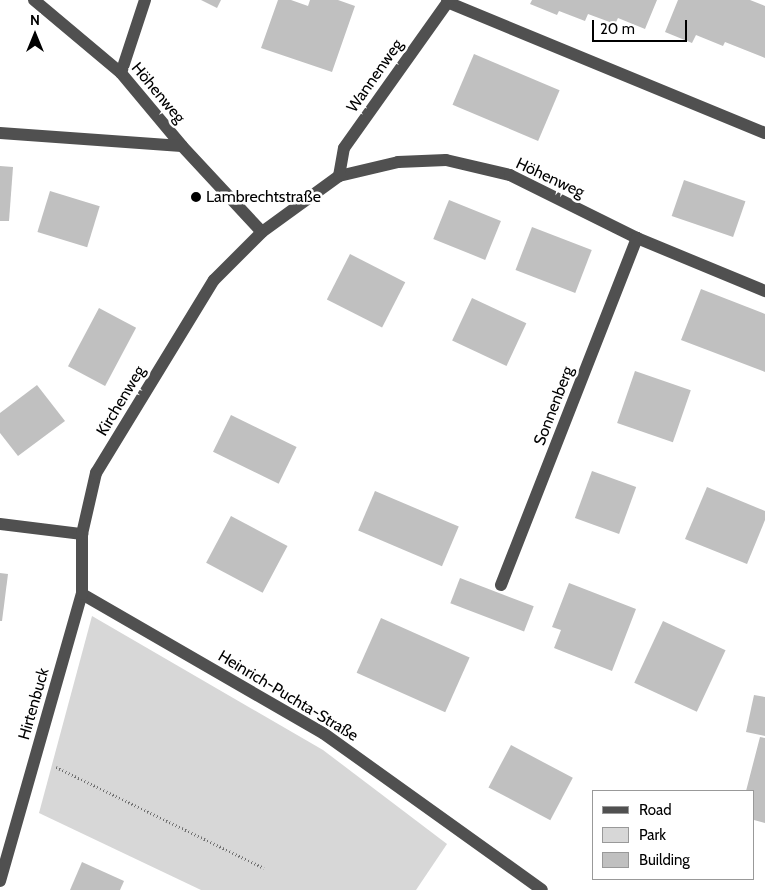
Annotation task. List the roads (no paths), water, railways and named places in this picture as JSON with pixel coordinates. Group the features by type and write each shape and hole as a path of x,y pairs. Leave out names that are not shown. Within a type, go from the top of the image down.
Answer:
{"street":[{"name":"Höhenweg","path":"34,0 122,73 182,146 262,232 339,176 398,162 446,160 510,175 637,238 765,291"},
{"path":"122,73 145,0"},
{"path":"448,1 765,134"},
{"name":"Wannenweg","path":"339,176 344,148 448,1"},
{"path":"0,133 182,146"},
{"name":"Kirchenweg","path":"82,534 96,473 214,280 262,232"},
{"name":"Sonnenberg","path":"501,585 637,238"},
{"path":"0,524 82,534"},
{"name":"Hirtenbuck","path":"0,881 82,594 82,534"},
{"name":"Heinrich-Puchta-Straße","path":"82,594 323,733 542,890"}],"place":[{"name":"Lambrechtstraße","path":"196,197"}]}
